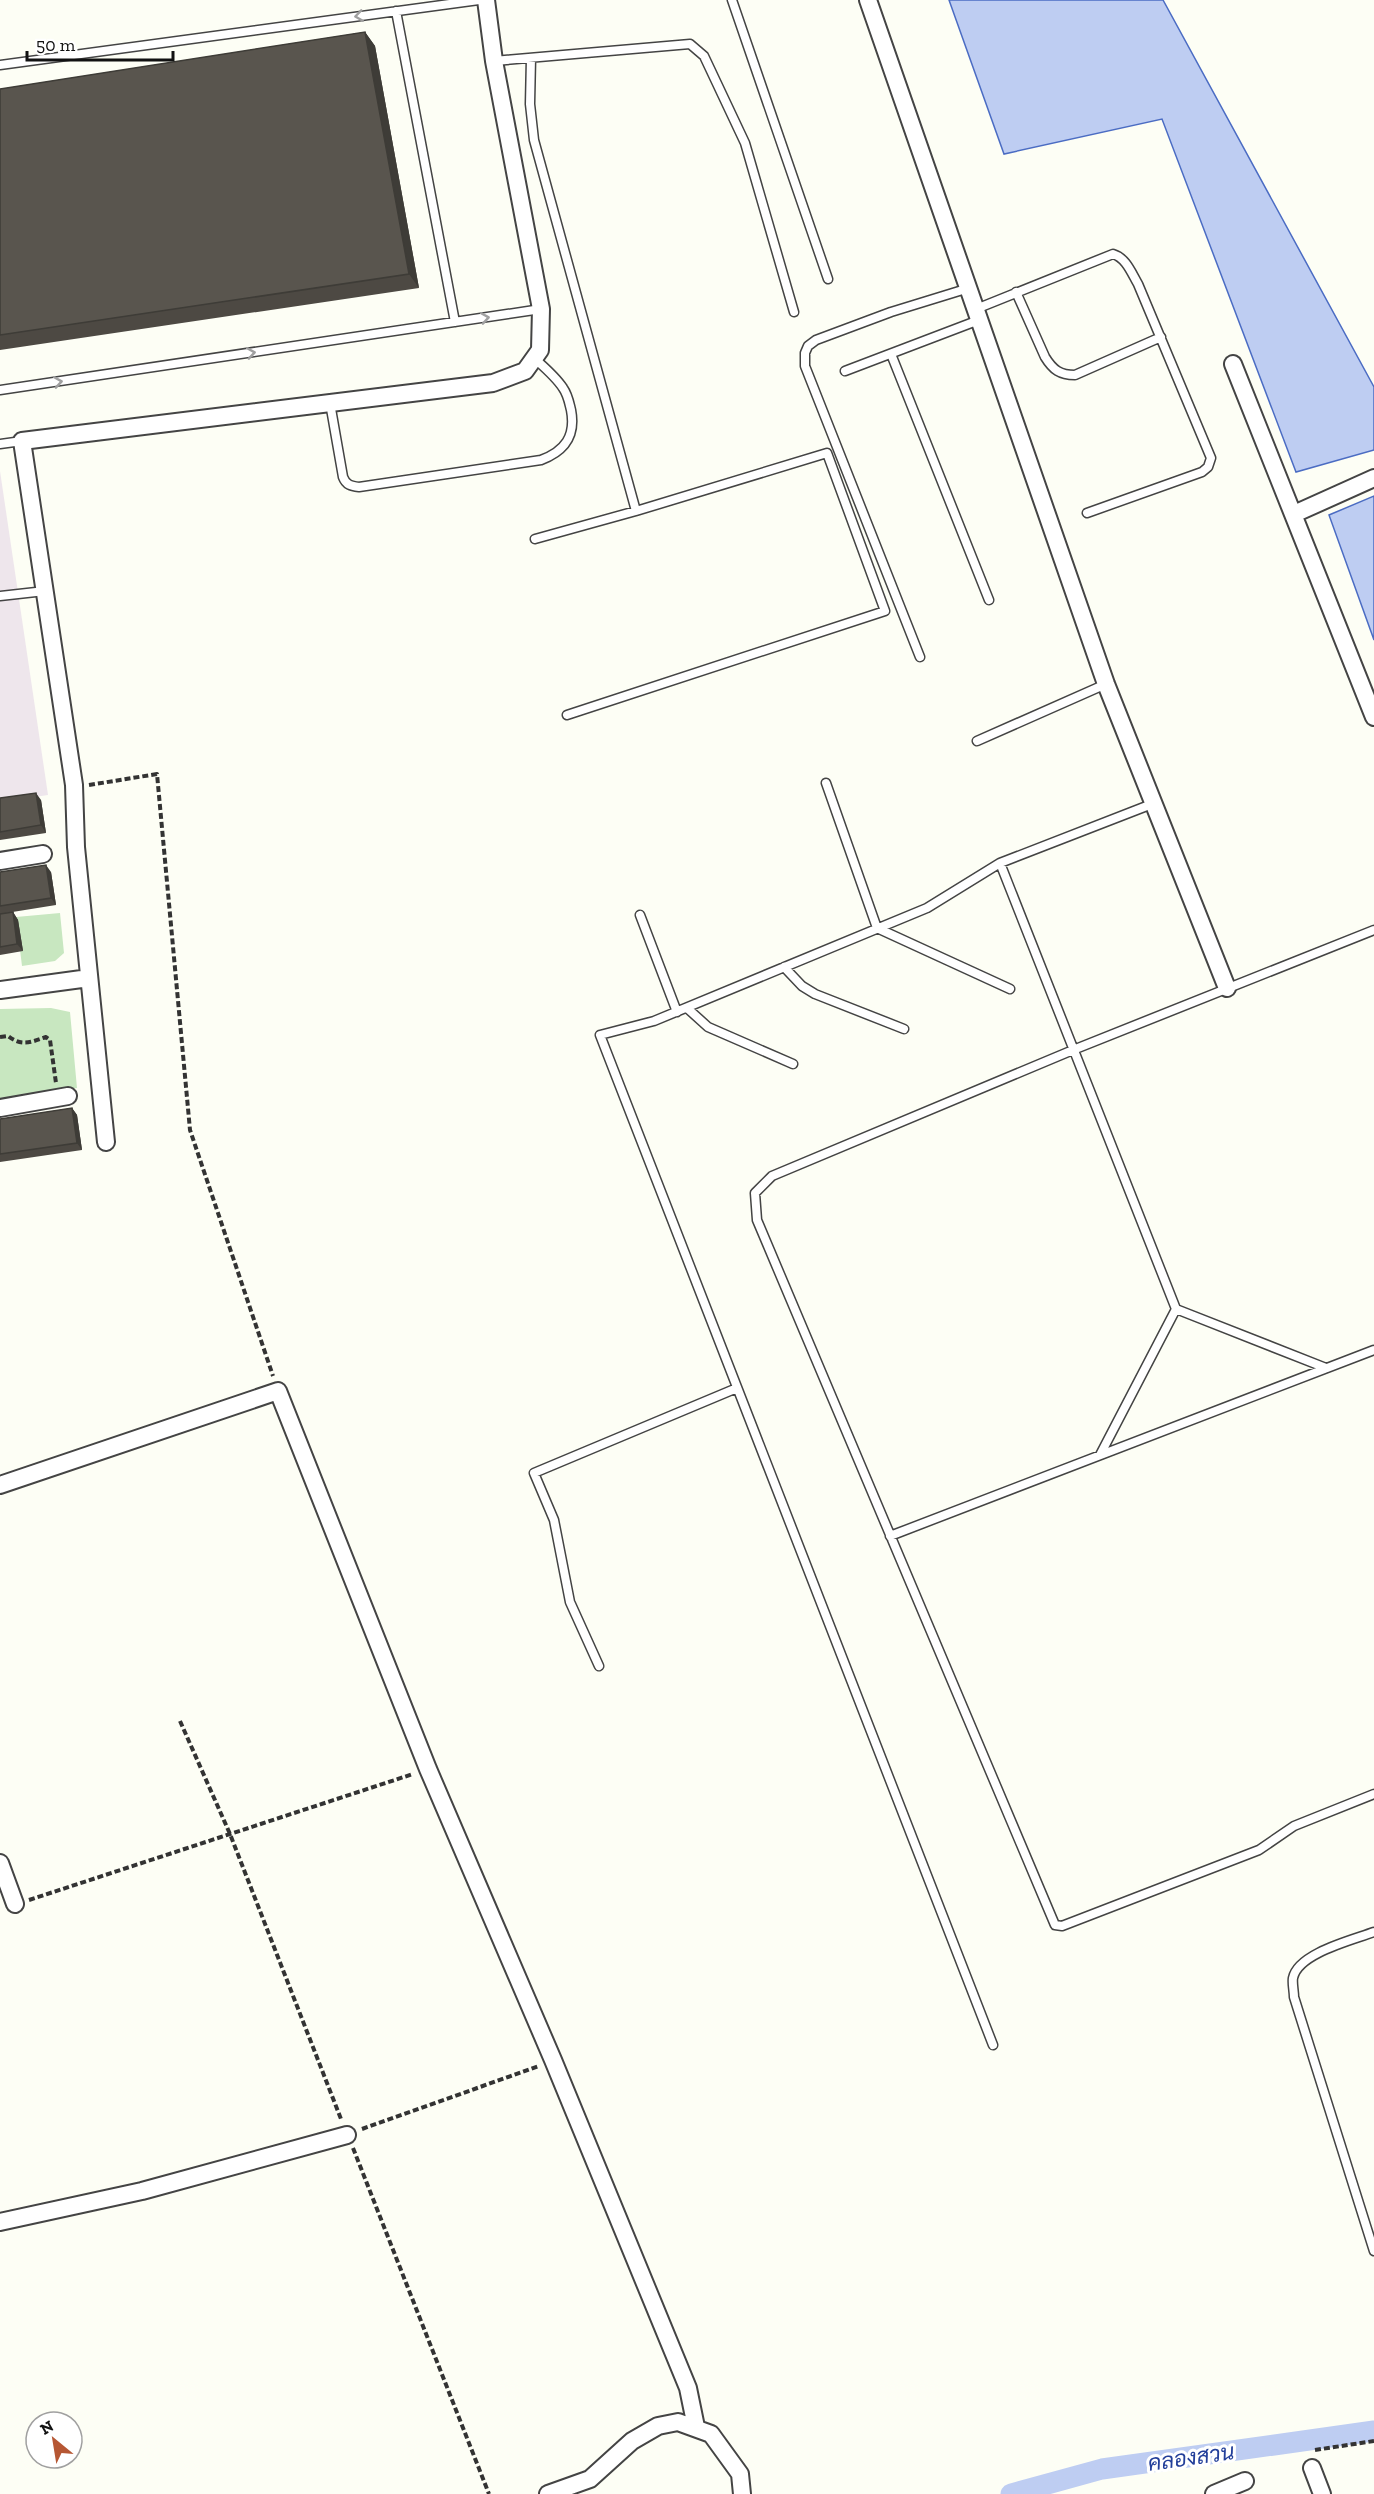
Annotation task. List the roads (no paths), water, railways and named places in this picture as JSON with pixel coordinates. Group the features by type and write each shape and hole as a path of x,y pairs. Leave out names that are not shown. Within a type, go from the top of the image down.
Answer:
{"street":[{"path":"106,1142 76,847 74,785 22,441 493,383 525,370 540,350 541,309 494,61 486,0"},
{"path":"868,0 1106,684 1227,988"},
{"path":"1233,364 1374,717"},
{"path":"1294,514 1374,478"},
{"path":"0,861 44,854"},
{"path":"0,990 90,978"},
{"path":"0,1108 63,1097"},
{"path":"0,1485 278,1391 428,1769 554,2060 688,2388 696,2427"},
{"path":"0,1863 15,1904"},
{"path":"0,2222 142,2191 347,2135"},
{"path":"548,2494 590,2478 632,2441 658,2426 678,2422 711,2434 740,2474 742,2494"},
{"path":"1312,2468 1322,2494"},
{"path":"1214,2494 1245,2481"}],"lane":[{"path":"0,64 479,0"},
{"path":"732,0 828,279"},
{"path":"396,11 455,322"},
{"path":"494,61 690,44 699,50 745,143 794,312"},
{"path":"531,57 530,104 534,140 636,511"},
{"path":"845,371 891,354 978,314 1016,292 1104,257 1113,254 1120,256 1138,284 1211,458 1205,469 1197,474 1087,513"},
{"path":"920,657 805,366 804,353 808,346 824,337 891,312 969,288"},
{"path":"1016,292 1050,366 1064,375 1075,375 1161,337"},
{"path":"0,390 541,309"},
{"path":"891,354 989,600"},
{"path":"330,402 343,477 348,485 359,487 541,460 559,451 567,442 571,435 573,420 563,388 534,358"},
{"path":"0,444 22,441"},
{"path":"535,539 827,453 885,611 567,716"},
{"path":"0,596 45,591"},
{"path":"977,741 1106,684"},
{"path":"826,783 877,928 1010,989"},
{"path":"993,2045 600,1035 654,1021 784,968 927,908 1000,863 1152,804"},
{"path":"1000,863 1176,1309 1326,1368"},
{"path":"640,915 677,1012"},
{"path":"1374,930 1073,1050 772,1176 754,1193 757,1220 1055,1925 1062,1926 1259,1850 1294,1826 1374,1794"},
{"path":"784,968 802,986 815,994 904,1029"},
{"path":"687,1008 708,1027 793,1064"},
{"path":"1100,1455 1176,1309"},
{"path":"890,1536 1374,1350"},
{"path":"599,1666 570,1602 554,1520 534,1473 737,1388"},
{"path":"1374,1932 1323,1951 1301,1963 1293,1977 1294,1997 1374,2251"}],"water":[{"path":"949,0 1163,0 1374,387 1374,450 1296,472 1162,119 1004,154"},
{"path":"1374,496 1374,640 1329,515"}],"waterway":[{"name":"คลองสวน","path":"1011,2494 1102,2469 1374,2431"}]}
